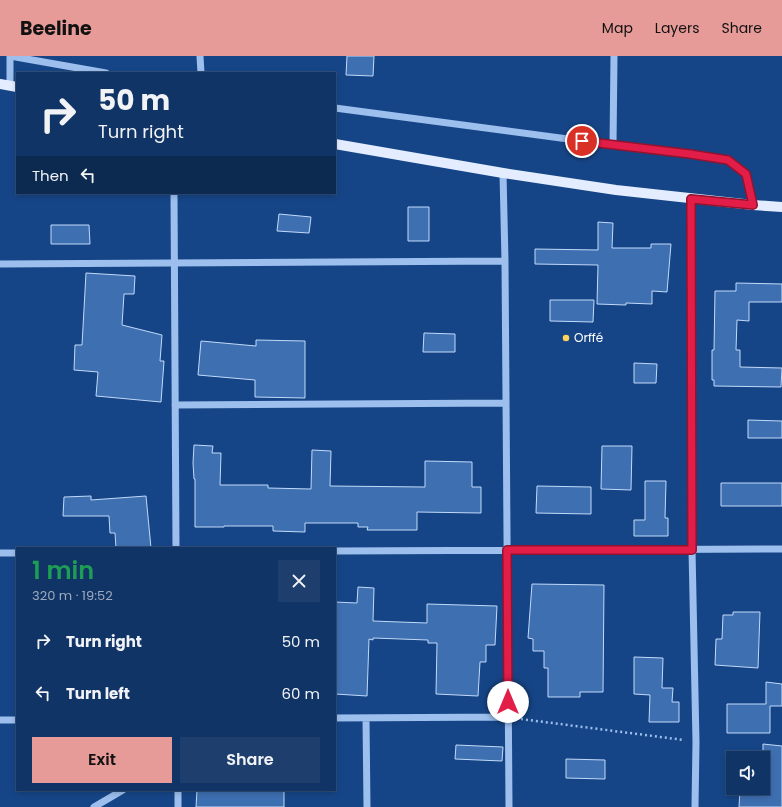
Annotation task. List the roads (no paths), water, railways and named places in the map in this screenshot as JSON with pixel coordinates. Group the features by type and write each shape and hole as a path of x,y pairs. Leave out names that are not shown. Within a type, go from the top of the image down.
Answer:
{"main road":[{"path":"336,144 502,173 616,190 691,199 782,207"}],"street":[{"path":"9,86 10,56 100,72"},
{"path":"200,56 201,72"},
{"path":"613,145 614,56"},
{"path":"336,108 728,160 746,174 753,205"},
{"path":"502,173 505,261 509,807"},
{"path":"174,194 176,547"},
{"path":"691,199 692,550 696,742 695,807"},
{"path":"0,264 505,261"},
{"path":"175,405 506,403"},
{"path":"336,551 782,549"},
{"path":"0,553 16,552"},
{"path":"336,718 508,717"},
{"path":"366,718 367,807"},
{"path":"0,720 16,720"},
{"path":"94,807 121,791"},
{"path":"178,791 178,807"}],"place":[{"name":"Orffé","path":"566,338"}]}
